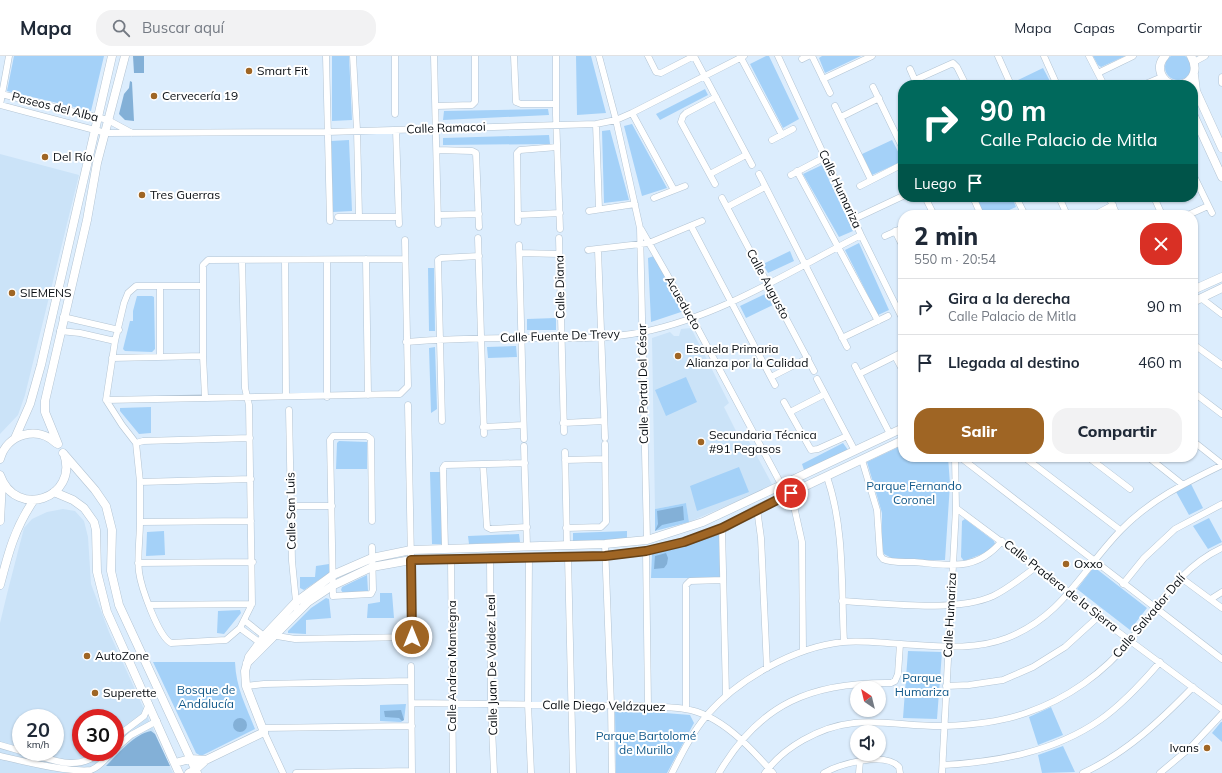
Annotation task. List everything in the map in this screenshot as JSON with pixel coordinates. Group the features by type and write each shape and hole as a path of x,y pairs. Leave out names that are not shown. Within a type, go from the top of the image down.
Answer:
{"main road":[{"path":"0,459 4,450 15,438 30,404 41,365 112,56"},
{"path":"125,56 108,120 45,401 49,422 63,453 95,490 108,511 111,523 111,571 116,594 167,711 190,759 194,772 206,760 263,730 246,686 246,664 263,637 296,602 332,575 372,558 411,550 605,544 647,540 703,522 898,430"},
{"path":"1163,57 1160,64 1162,77 1166,80"},
{"path":"1192,59 1195,80"},
{"path":"1190,80 1194,74"},
{"path":"1198,95 1222,148"},
{"path":"1198,125 1222,177"},
{"path":"1198,288 1222,277"},
{"path":"1198,300 1222,288"},
{"path":"15,438 22,435 38,433 45,435 58,444"},
{"path":"246,664 297,612 332,586 372,567 411,560 490,557 605,556 646,551 684,542 722,528 757,509 898,442"},
{"path":"1,478 15,495 34,500 45,498 54,492 64,477 66,465 63,453"},
{"path":"0,521 1,478"},
{"path":"54,492 73,500 84,508 94,522 96,534 97,572 103,600 179,773"},
{"path":"0,585 15,532 34,500"},
{"path":"137,678 143,673 146,674 161,705 167,711"},
{"path":"175,763 190,759 206,760"}],"street":[{"name":"Paseos del Alba","path":"9,56 2,76 2,94 0,105 106,133"},
{"path":"326,56 330,222"},
{"path":"353,56 357,130 359,217"},
{"path":"395,56 395,114"},
{"path":"434,56 437,128 438,224"},
{"path":"436,106 472,104 476,100 475,56"},
{"path":"514,56 516,102 521,104 556,104"},
{"path":"556,56 556,125 560,229"},
{"path":"599,56 616,120 640,228"},
{"path":"648,56 656,72 662,73 694,56 752,165"},
{"name":"Calle Humariza","path":"778,56 861,235 898,310"},
{"path":"812,56 830,93"},
{"path":"823,79 872,56"},
{"path":"998,56 1009,80"},
{"path":"1044,56 1055,80"},
{"path":"1089,56 1102,80"},
{"path":"1098,73 1133,56"},
{"path":"1192,59 1205,56"},
{"name":"Calle Ramacoi","path":"106,133 327,132 596,124 616,120 632,114 741,57"},
{"path":"741,57 782,135"},
{"path":"922,80 953,63 957,67 964,80"},
{"path":"910,69 915,80"},
{"path":"1155,80 1162,77"},
{"path":"1222,77 1222,83"},
{"path":"873,87 898,138"},
{"name":"Paseos del Alba","path":"2,94 108,120"},
{"path":"715,184 681,122 681,119 686,113 716,97"},
{"path":"841,117 879,98"},
{"path":"835,106 871,180"},
{"path":"632,114 674,190"},
{"name":"Calle Ramacoi","path":"108,120 132,133"},
{"path":"596,124 599,209"},
{"path":"772,140 793,128"},
{"path":"396,130 399,224"},
{"path":"518,222 518,151 557,147"},
{"name":"Calle Ramacoi","path":"437,150 472,151 477,156 479,214"},
{"path":"710,174 746,155"},
{"path":"791,175 825,157"},
{"path":"860,186 898,166"},
{"path":"798,171 878,321"},
{"path":"759,174 847,347"},
{"path":"1198,185 1212,213"},
{"path":"654,198 685,186"},
{"path":"727,207 765,187"},
{"name":"Calle Augusto","path":"722,198 814,371"},
{"path":"854,219 898,198"},
{"path":"1112,202 1115,210"},
{"path":"589,211 635,204"},
{"path":"1104,210 1113,205"},
{"path":"1198,210 1208,206"},
{"path":"518,214 560,212"},
{"path":"438,215 479,214 479,227"},
{"path":"338,217 398,216"},
{"path":"588,250 649,243 702,221"},
{"path":"691,226 775,385"},
{"name":"Acueducto","path":"640,228 692,318 782,486"},
{"name":"Calle Portal Del César","path":"640,228 639,245 647,540"},
{"path":"885,236 898,230"},
{"path":"895,231 898,237"},
{"name":"Calle Fuente De Trevy","path":"406,342 481,338 601,337 642,332 692,318 731,301 768,284 861,235"},
{"path":"478,238 484,434"},
{"name":"Calle Diana","path":"559,238 564,432"},
{"path":"106,400 205,397 327,397 400,394 408,386 405,240"},
{"path":"519,245 527,546"},
{"path":"566,528 601,527 605,524 605,441 598,250"},
{"path":"520,253 559,254"},
{"path":"442,422 438,260 441,258 479,256"},
{"path":"205,397 203,356 203,265 205,262 208,260 327,260 405,258"},
{"path":"366,259 368,395"},
{"path":"203,286 136,286 131,289 124,303 115,341 106,400 136,443 140,482 139,574 149,605 164,638 171,643 221,642 226,640 240,628 252,604 253,562 250,438 249,405 245,388 242,260"},
{"path":"285,260 286,396"},
{"path":"327,260 327,397"},
{"path":"160,286 160,357"},
{"path":"1201,298 1222,314"},
{"path":"842,338 888,316"},
{"path":"63,317 118,330"},
{"path":"60,331 80,332 115,341"},
{"path":"1198,348 1222,365"},
{"path":"859,374 898,354"},
{"path":"112,358 203,356"},
{"path":"895,356 898,362"},
{"path":"771,378 808,358"},
{"path":"855,366 890,434"},
{"path":"817,379 855,451"},
{"path":"790,412 825,394"},
{"path":"1198,396 1220,412 1222,404"},
{"path":"784,402 808,448 814,451 847,436"},
{"path":"408,405 411,550 411,651"},
{"name":"Calle San Luis","path":"289,410 293,579 297,612"},
{"path":"563,423 604,421"},
{"path":"483,427 523,425"},
{"path":"372,520 371,439 368,436 335,435 331,437 332,594 334,597 368,596 373,590 372,547"},
{"path":"136,443 143,441 250,438"},
{"path":"672,773 690,739 706,716 726,694 767,668 803,651 844,642 949,647 988,644 1007,638 1044,618 1070,593 1120,530 1148,505 1182,484 1222,464 1198,445"},
{"path":"565,452 567,545"},
{"path":"565,460 605,459"},
{"path":"862,460 877,510 882,557 886,560 964,565 993,553 1002,541"},
{"name":"Calle Humariza","path":"942,773 956,508 955,462"},
{"path":"966,462 1222,659"},
{"path":"1031,462 1120,530"},
{"path":"1095,462 1130,489"},
{"path":"1154,462 1182,484"},
{"path":"445,548 443,468 447,464 525,463"},
{"path":"483,464 487,527 491,529 527,527"},
{"path":"827,477 838,522 844,642"},
{"path":"140,482 251,479"},
{"path":"791,493 802,542 803,651"},
{"path":"1123,584 1144,558 1175,529 1222,504"},
{"path":"292,506 332,506"},
{"name":"Calle Pradera de la Sierra","path":"956,508 1002,541 1070,593 1098,617 1222,709"},
{"path":"757,509 763,569 767,668"},
{"path":"140,522 252,521"},
{"path":"722,528 726,694"},
{"path":"605,544 612,773"},
{"name":"Calle Salvador Dalí","path":"767,770 796,744 818,731 843,723 872,721 945,726 980,722 1024,714 1054,702 1081,685 1113,660 1131,640 1180,577 1198,561 1222,548"},
{"path":"646,551 648,706"},
{"name":"Calle Juan De Valdez Leal","path":"490,557 491,704 494,773"},
{"path":"529,557 528,704 531,773"},
{"path":"568,557 570,705 573,773"},
{"name":"Calle Andrea Mantegna","path":"451,559 453,773"},
{"path":"138,563 253,562"},
{"path":"842,600 951,606 978,602 993,596 1036,567"},
{"path":"1180,577 1222,608"},
{"path":"686,709 686,585 690,581 724,580"},
{"path":"1211,599 1222,592"},
{"path":"149,605 252,604"},
{"path":"946,686 969,685 1002,680 1033,667 1065,647 1098,617"},
{"path":"244,620 263,637"},
{"path":"240,628 263,637 274,636 295,639 412,637"},
{"path":"718,773 741,739 760,722 785,705 814,691 859,683 891,683 895,681 898,674 900,644"},
{"path":"943,764 978,763 1008,758 1051,745 1100,720 1135,690 1160,662"},
{"path":"296,773 412,772 412,666"},
{"path":"246,686 264,684 411,681"},
{"path":"1083,773 1097,766 1127,746 1161,720 1193,688"},
{"name":"Calle Diego Velázquez","path":"412,702 648,706 686,709 706,716 741,739 767,770 773,773"},
{"path":"124,731 144,716 149,704"},
{"path":"1160,773 1191,747 1222,714"},
{"path":"124,741 131,735 156,721"},
{"path":"283,773 263,730 412,726"},
{"path":"0,745 12,748"},
{"path":"0,756 65,772 80,773 92,770 102,761"},
{"path":"59,761 66,763 85,763 90,761"},
{"path":"824,773 834,768 857,761"},
{"path":"859,773 860,761"},
{"path":"886,761 896,764 900,773"},
{"path":"65,772 66,763"}],"shaded area":[{"path":"133,56 144,56 144,73 134,73"},
{"path":"130,81 132,82 134,121 125,120 119,114 124,94 129,88"},
{"path":"0,154 79,175 25,395 18,415 0,434"},
{"name":"Secundaria Técnica #91 Pegasos","path":"691,328 729,403 724,407 737,433 744,432 773,486 689,522 686,503 655,509 652,338 670,332 674,336 679,336 681,329"},
{"path":"683,506 684,520 662,525 655,531 658,524 657,511"},
{"path":"63,509 75,511 84,521 88,537 91,584 109,632 173,773 0,773 0,623 24,528 32,519 47,512"},
{"path":"666,553 668,558 667,564 664,568 654,569 655,556"},
{"path":"401,710 404,720 402,721 399,718 385,717 384,711"},
{"path":"237,718 243,718 247,722 247,728 243,732 237,732 233,728 233,722"},
{"path":"151,731 155,734 170,766 106,766 111,761 124,761 124,747 132,740"}],"green space":[{"path":"1178,54 1187,58 1191,67 1187,76 1178,80 1169,76 1165,67 1169,58"},
{"path":"14,56 104,56 91,111 7,91"},
{"path":"332,56 349,56 352,120 332,121"},
{"path":"576,56 591,56 606,113 577,115"},
{"path":"769,56 799,119 783,128 750,64"},
{"path":"822,56 861,56 825,73 819,58"},
{"path":"1093,56 1125,56 1101,67 1098,65"},
{"path":"1043,68 1049,80 1018,80"},
{"path":"705,89 708,95 660,120 656,114"},
{"path":"548,109 549,115 443,120 444,111"},
{"path":"632,124 667,188 642,196 624,126"},
{"path":"610,130 629,200 604,203 602,131"},
{"path":"549,135 550,144 443,145 443,138"},
{"path":"349,140 352,211 333,212 331,141"},
{"path":"892,140 898,151 898,163 872,175 862,154"},
{"path":"822,165 853,231 839,237 803,174"},
{"path":"979,202 1014,202 1016,207 1009,210 982,210"},
{"path":"859,243 889,310 878,315 845,250"},
{"path":"790,251 794,261 768,273 763,264"},
{"path":"654,256 684,311 651,322 648,258"},
{"path":"428,268 434,268 435,331 429,331"},
{"path":"767,293 773,305 746,318 740,306"},
{"path":"137,296 154,297 155,349 152,352 125,351 123,349 130,321 133,321 133,311"},
{"path":"556,318 556,330 527,330 527,319"},
{"path":"516,346 517,357 488,358 487,347"},
{"path":"435,347 437,409 431,413 429,348"},
{"path":"686,377 697,402 666,416 655,390"},
{"path":"151,407 151,433 139,434 120,411 120,408"},
{"path":"339,441 367,442 367,469 336,469 337,443"},
{"path":"843,443 848,450 804,470 802,464"},
{"name":"Parque Fernando Coronel","path":"898,447 898,462 948,462 950,484 945,560 895,560 884,554 882,548 882,513 867,462"},
{"path":"739,467 749,492 697,511 690,486"},
{"path":"430,472 440,472 443,544 432,544"},
{"path":"1190,482 1203,508 1189,515 1175,490"},
{"path":"686,503 689,522 655,531 655,509"},
{"path":"1209,518 1222,542 1208,549 1193,526"},
{"path":"965,519 994,541 995,544 987,552 964,561 961,557 962,521"},
{"path":"164,531 165,555 146,556 147,532"},
{"path":"627,531 627,540 573,541 573,533"},
{"path":"519,534 520,542 469,544 468,536"},
{"path":"720,534 721,578 651,578 652,553"},
{"path":"329,564 329,573 304,590 300,588 300,577 315,577 316,566"},
{"path":"1094,567 1147,608 1130,630 1077,589"},
{"path":"367,575 368,591 365,594 343,593 341,590 342,587"},
{"path":"380,593 392,593 394,618 367,618 368,604 380,602"},
{"path":"326,598 329,599 331,618 306,620 306,634 288,633 288,631 311,608"},
{"path":"240,610 241,613 224,634 217,633 218,611"},
{"name":"Parque Humariza","path":"908,651 942,652 937,719 903,718"},
{"name":"Bosque de Andalucía","path":"153,662 235,662 239,689 255,729 201,756 196,753"},
{"path":"406,704 404,720 401,722 380,721 380,705"},
{"path":"1051,707 1063,735 1038,745 1029,717"},
{"name":"Parque Bartolomé de Murillo","path":"615,712 653,712 690,715 694,723 667,773 616,773"},
{"path":"1222,722 1222,742 1212,733"},
{"path":"1063,746 1075,772 1042,773 1038,755"}],"place":[{"name":"Smart Fit","path":"249,71"},
{"name":"Cervecería 19","path":"154,96"},
{"name":"Del Río","path":"45,157"},
{"name":"Tres Guerras","path":"142,195"},
{"name":"SIEMENS","path":"12,293"},
{"name":"Escuela Primaria Alianza por la Calidad","path":"678,356"},
{"name":"Secundaria Técnica #91 Pegasos","path":"701,442"},
{"name":"Oxxo","path":"1066,564"},
{"name":"AutoZone","path":"87,656"},
{"name":"Superette","path":"95,693"},
{"name":"Ivans","path":"1207,748"}],"route":[{"path":"412,637 411,560 490,557 605,556 646,551 684,542 722,528 791,493"}]}
